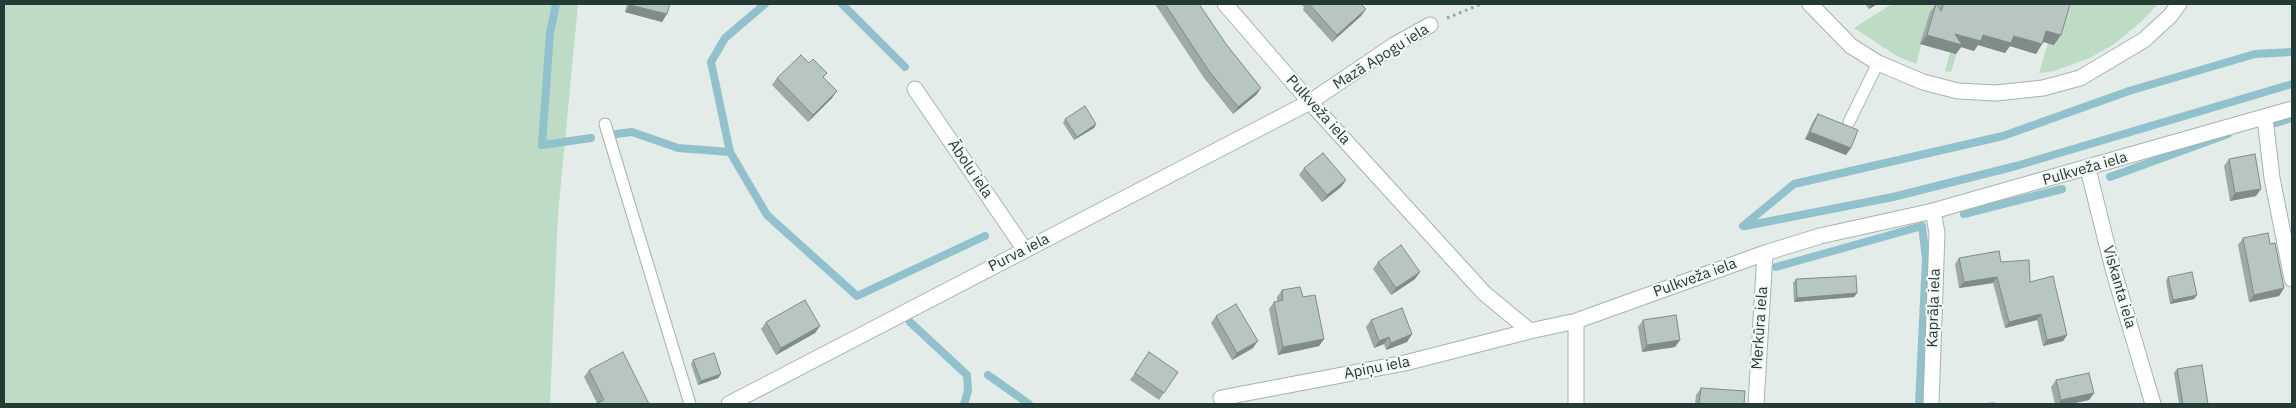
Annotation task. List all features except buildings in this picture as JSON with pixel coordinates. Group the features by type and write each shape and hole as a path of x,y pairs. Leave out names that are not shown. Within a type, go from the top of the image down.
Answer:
{"street":[{"name":"Pulkveža iela","path":"1226,4 1310,102 1484,293 1530,331 1576,321 1765,253 1820,236 1933,211 2292,109"},
{"path":"1810,4 1851,46 1878,63 1923,82 1958,91 1996,93 2043,88 2080,78 2120,56 2144,40 2170,16 2179,4"},
{"name":"Mazā Apogu iela","path":"1310,102 1394,45 1430,26"},
{"name":"Ābolu iela","path":"915,89 1025,250"},
{"name":"Purva iela","path":"729,404 1310,102"},
{"path":"2265,118 2272,178 2292,279"},
{"name":"Viskanta iela","path":"2088,168 2113,269 2153,404"},
{"name":"Kaprāļa iela","path":"1931,404 1937,233 1933,211"},
{"name":"Merkūra iela","path":"1756,404 1765,253"},
{"path":"1576,321 1576,404"},
{"name":"Apiņu iela","path":"1221,398 1405,363 1530,331"}],"lane":[{"path":"1849,122 1878,63"},
{"path":"605,124 690,404"}],"path":[{"name":"Mazā Apogu iela","path":"1430,26 1481,4"}],"green space":[{"path":"4,4 578,4 558,214 550,404 4,404"},
{"path":"1892,4 1940,4 1934,24 1927,22 1916,64 1897,56 1854,28"},
{"path":"2066,4 2158,4 2142,21 2114,44 2090,58 2054,71 2039,73 2048,43 2054,45"},
{"path":"1955,34 1962,35 1951,72 1945,71"}],"waterway":[{"path":"556,4 550,33 542,145 591,138"},
{"path":"765,4 725,38 711,62 730,152 767,215 857,296 985,236"},
{"path":"842,4 905,67"},
{"path":"1743,226 1794,184 2003,136 2129,91 2255,54 2292,52"},
{"path":"1745,226 1893,197 2016,166 2292,84"},
{"path":"2276,123 2292,118"},
{"path":"616,134 632,132 678,148 730,152"},
{"path":"2110,177 2228,134"},
{"path":"1964,214 2062,189"},
{"path":"1776,267 1922,226 1926,259 1919,404"},
{"path":"910,322 967,375 968,391 964,404"},
{"path":"988,375 1029,404"}]}
